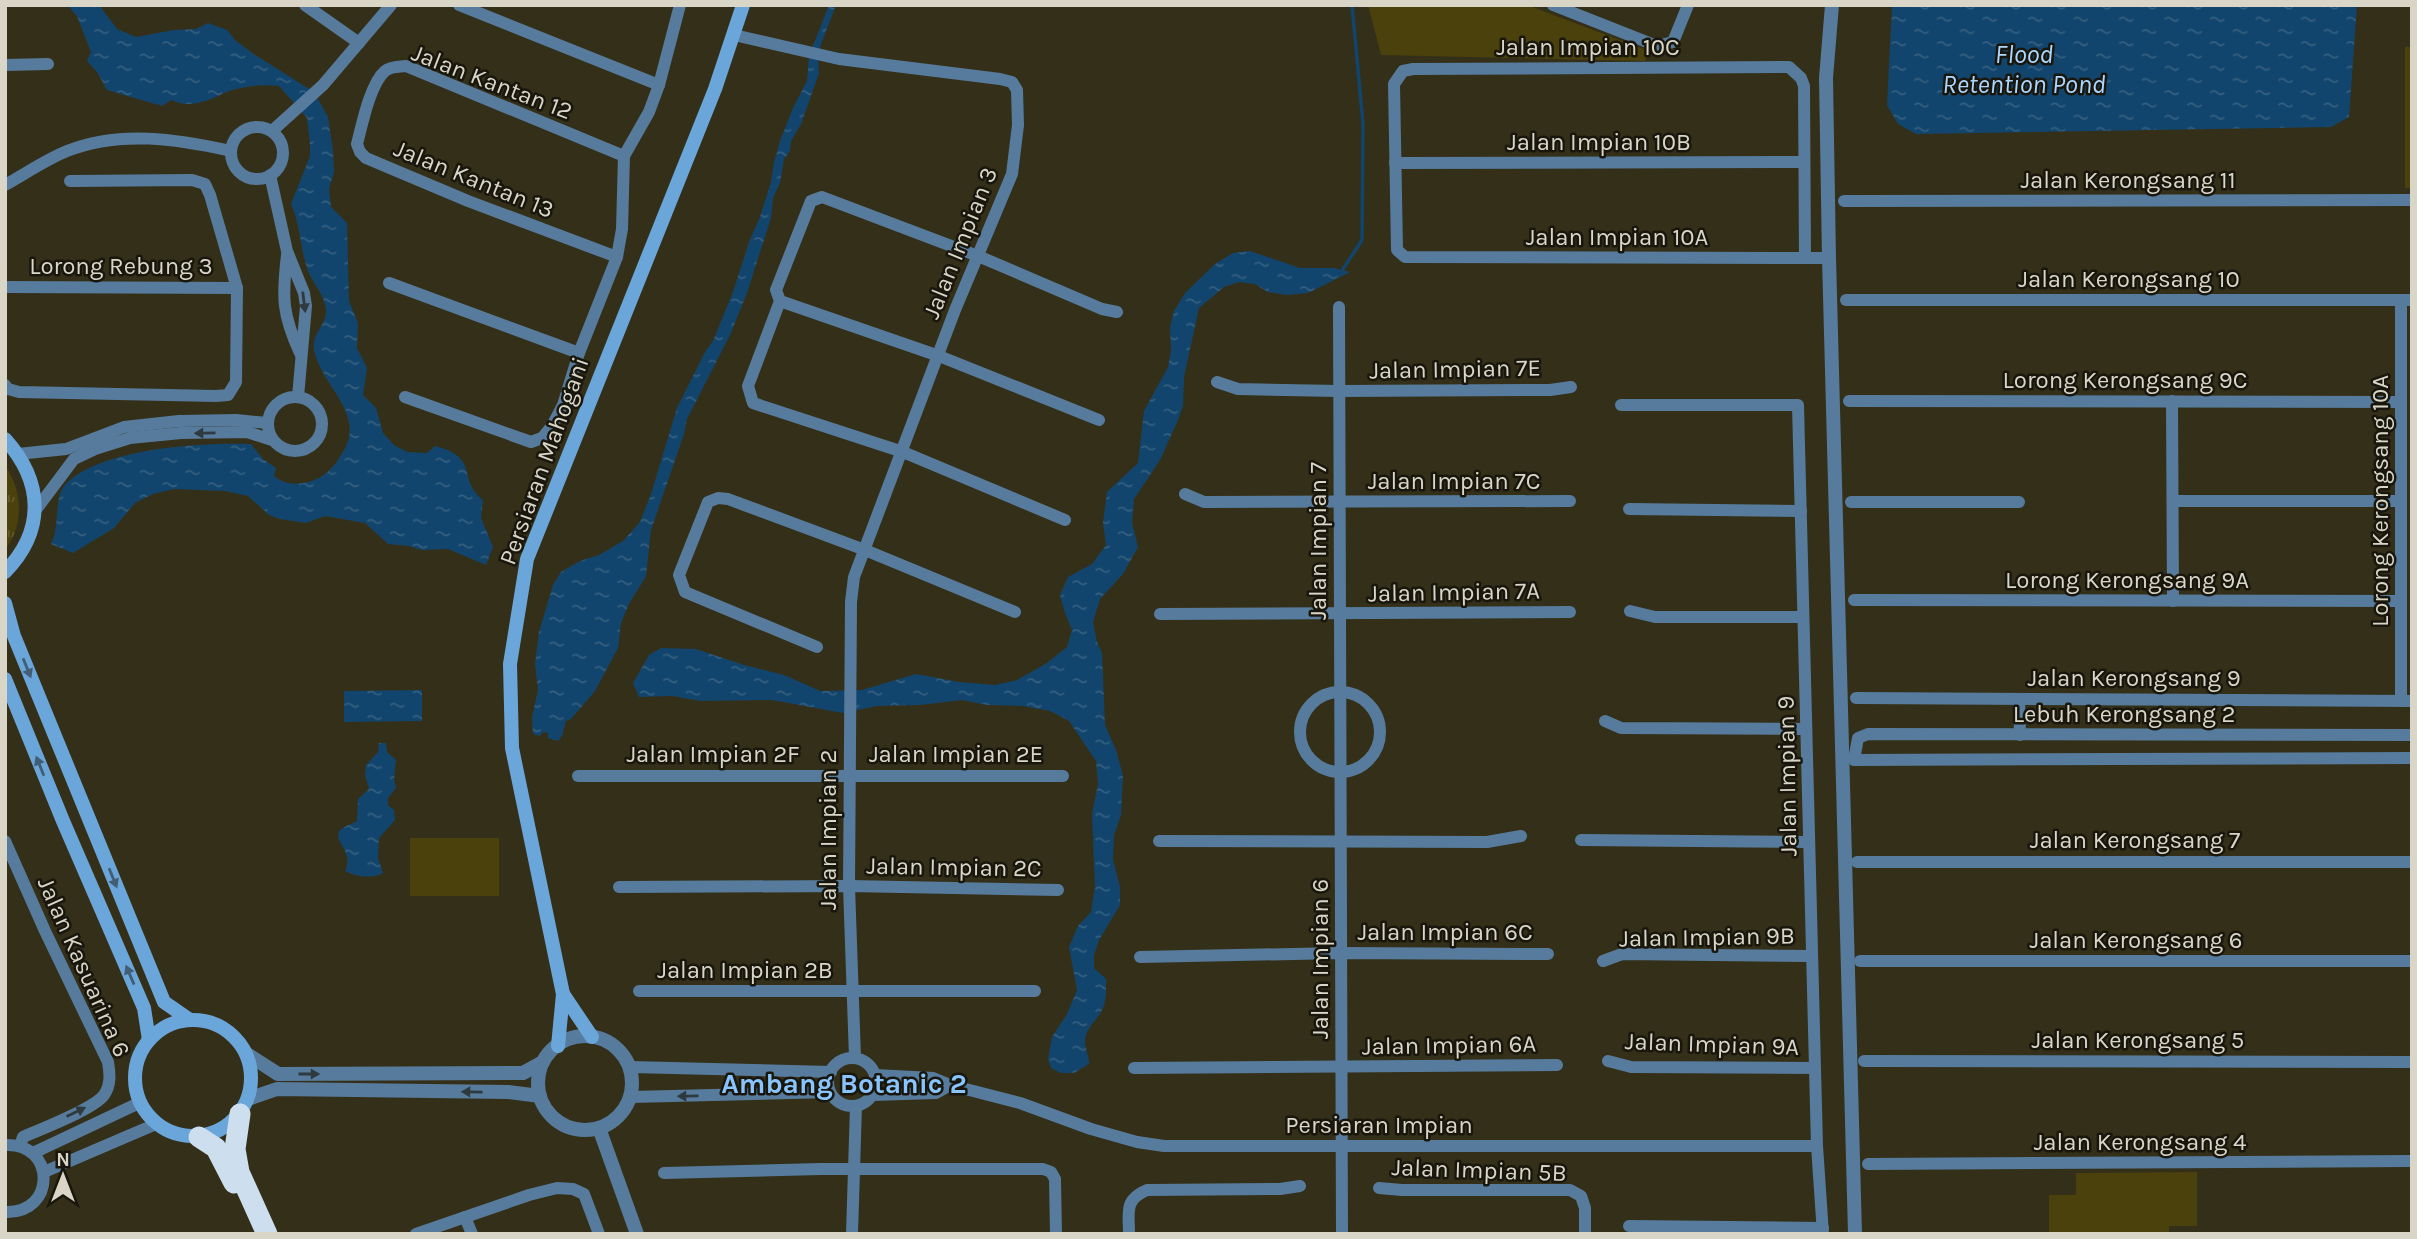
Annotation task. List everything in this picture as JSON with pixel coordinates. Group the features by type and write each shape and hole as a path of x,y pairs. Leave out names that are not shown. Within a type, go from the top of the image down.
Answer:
{"highway":[{"path":"244,1106 235,1149 239,1172 267,1234"},
{"path":"199,1137 216,1148 226,1164 254,1234"}],"main road":[{"name":"Persiaran Mahogani","path":"563,994 512,748 510,664 527,559 715,89 743,5"},
{"path":"5,439 19,454 29,471 35,511 30,536 18,559 5,572"},
{"path":"5,603 14,636 164,1002 190,1020"},
{"path":"5,679 144,1008 149,1040"},
{"path":"563,994 592,1037"},
{"path":"558,1045 563,994"},
{"path":"190,1020 218,1025 229,1033 247,1054 251,1076 244,1106 228,1125 215,1133 199,1137 169,1132 156,1124 139,1103 134,1087 134,1070 139,1054 149,1040 160,1030 190,1020"}],"street":[{"path":"305,5 359,43"},
{"path":"272,131 293,115 323,85 391,5"},
{"path":"459,5 659,85"},
{"path":"1553,5 1657,46 1673,42 1688,5"},
{"path":"1832,5 1826,78 1829,258 1855,1234"},
{"path":"405,397 531,442 542,438 552,426 563,405 579,353 617,257 622,229 624,156 649,112 659,85 676,7"},
{"name":"Jalan Impian 3","path":"734,34 839,59 1000,79 1015,85 1018,125 1012,174 954,310 854,577 851,602"},
{"path":"5,65 48,64"},
{"name":"Jalan Kantan 12","path":"367,109 377,82 385,71 406,66 624,156"},
{"name":"Jalan Impian 10C","path":"1395,163 1395,84 1403,71 1789,67 1801,78 1804,86 1804,162"},
{"name":"Jalan Kantan 13","path":"367,109 357,144 366,158 468,201 617,257"},
{"path":"255,127 272,131 282,145 283,154 277,170 263,178 247,176 235,166 231,151 239,134 255,127"},
{"path":"5,185 65,152 94,142 131,138 162,139 231,151"},
{"path":"1804,162 1805,258"},
{"name":"Jalan Impian 10B","path":"1395,163 1804,162"},
{"name":"Jalan Impian 10A","path":"1395,163 1397,250 1405,257 1829,258"},
{"path":"270,175 287,251 304,293 306,306 298,397"},
{"path":"5,384 9,389 19,392 216,396 228,394 236,382 237,288 205,184 192,180 70,181"},
{"path":"1065,520 902,452 753,403 748,386 780,301 776,290 792,246 811,201 822,197 978,256 1102,309 1117,312"},
{"name":"Jalan Kerongsang 11","path":"1844,201 2412,200"},
{"path":"287,251 283,303 289,330 301,355"},
{"path":"390,283 579,353"},
{"name":"Lorong Rebung 3","path":"5,287 237,288"},
{"name":"Jalan Kerongsang 10","path":"1846,300 2407,300"},
{"name":"Lorong Kerongsang 10A","path":"2406,701 2401,601 2401,402 2407,300"},
{"path":"780,301 939,356 1099,420"},
{"name":"Jalan Impian 7","path":"1339,307 1340,772"},
{"name":"Jalan Impian 7E","path":"1217,382 1238,389 1339,391 1550,390 1571,387"},
{"path":"35,511 74,459 130,438 181,433 247,432 272,440 278,446 295,452 312,446 322,430 320,412 315,404 298,397 280,401 269,414 267,423 272,440"},
{"name":"Lorong Kerongsang 9C","path":"1849,401 2401,402"},
{"path":"2172,401 2173,601"},
{"name":"Jalan Impian 9","path":"1621,405 1798,405 1817,1146 1823,1231"},
{"path":"19,454 65,449 124,427 138,425 236,420 267,423"},
{"name":"Jalan Impian 7C","path":"1185,495 1204,502 1570,501"},
{"path":"817,647 685,592 679,575 708,502 718,498 728,499 865,550 1016,612"},
{"path":"2173,501 2401,501"},
{"path":"1851,502 2019,502"},
{"path":"1629,509 1801,511"},
{"name":"Lorong Kerongsang 9A","path":"1854,600 2401,601"},
{"name":"Jalan Impian 2","path":"851,602 849,886 855,1058"},
{"path":"1630,611 1655,617 1803,617"},
{"name":"Jalan Impian 7A","path":"1160,614 1570,612"},
{"path":"1339,691 1350,692 1371,706 1378,718 1380,730 1379,743 1373,755 1353,770 1340,772 1326,770 1314,763 1299,740 1303,713 1323,694 1339,691"},
{"name":"Jalan Kerongsang 9","path":"1856,698 2406,701"},
{"path":"2019,699 2020,735"},
{"path":"1605,721 1621,728 1806,729"},
{"name":"Lebuh Kerongsang 2","path":"2361,758 1854,760 1858,738 1868,734 2412,735"},
{"path":"2360,735 2361,758 2412,758"},
{"name":"Jalan Impian 6","path":"1340,772 1342,1234"},
{"name":"Jalan Impian 2F","path":"578,776 849,775"},
{"name":"Jalan Impian 2E","path":"849,775 1063,776"},
{"path":"1159,841 1487,842 1521,836"},
{"path":"1581,840 1809,842"},
{"name":"Jalan Kasuarina 6","path":"5,841 108,1062 110,1081 103,1096 89,1106 9,1144"},
{"name":"Jalan Kerongsang 7","path":"1857,862 2412,862"},
{"name":"Jalan Impian 2C","path":"619,887 849,886 1058,890"},
{"name":"Jalan Impian 6C","path":"1139,957 1341,953 1548,954"},
{"name":"Jalan Impian 9B","path":"1603,961 1622,954 1812,956"},
{"name":"Jalan Kerongsang 6","path":"1860,961 2412,961"},
{"name":"Jalan Impian 2B","path":"639,991 1035,991"},
{"path":"247,1054 278,1074 523,1073 543,1062 558,1045 568,1040 592,1037 602,1039 619,1050 630,1067 631,1097 619,1116 599,1128 585,1130 563,1124 547,1110 540,1096 538,1085 543,1062"},
{"path":"855,1058 867,1063 875,1075 873,1095 863,1104 856,1106 838,1102 830,1092 828,1082 831,1072 843,1060 855,1058"},
{"name":"Jalan Impian 9A","path":"1608,1061 1631,1067 1815,1068"},
{"name":"Jalan Kerongsang 5","path":"1864,1061 2412,1062"},
{"name":"Jalan Impian 6A","path":"1134,1068 1557,1065"},
{"path":"630,1067 831,1072"},
{"path":"718,1070 718,1095"},
{"path":"754,1071 754,1095"},
{"name":"Persiaran Impian","path":"875,1075 933,1078 1020,1103 1091,1129 1164,1146 1817,1146"},
{"name":"Persiaran Impian","path":"873,1095 936,1093 950,1085"},
{"path":"244,1106 277,1089 508,1092 540,1096"},
{"path":"631,1097 830,1092"},
{"path":"33,1153 139,1103"},
{"path":"852,1234 856,1106"},
{"path":"44,1172 156,1124"},
{"path":"599,1128 637,1234"},
{"path":"5,1212 22,1211 36,1201 43,1187 44,1172 33,1153 9,1144"},
{"name":"Jalan Kerongsang 4","path":"1868,1164 2412,1161"},
{"path":"664,1173 1044,1169 1051,1172 1055,1179 1056,1234"},
{"path":"1129,1234 1129,1204 1135,1195 1147,1190 1280,1189 1300,1186"},
{"path":"416,1234 438,1231 465,1217 557,1188 573,1189 584,1194 598,1234"},
{"name":"Jalan Impian 5B","path":"1379,1188 1570,1190 1581,1196 1585,1208 1585,1234"},
{"path":"465,1217 472,1234"},
{"path":"1629,1226 1823,1231"}],"green space":[{"path":"1368,5 1527,5 1649,51 1645,61 1381,55"},
{"path":"2405,47 2412,47 2412,188 2405,188"},
{"path":"5,466 15,486 19,508 16,530 5,550"},
{"path":"410,838 499,838 499,896 410,896"},
{"path":"2197,1172 2197,1226 2169,1226 2169,1234 2049,1234 2049,1195 2076,1195 2076,1173"}],"water":[{"path":"67,5 99,5 117,29 136,37 196,29 208,23 227,30 252,53 314,92 328,117 334,172 329,189 331,207 347,223 349,301 358,323 357,348 367,368 363,395 376,408 383,433 394,445 407,452 427,453 435,446 458,456 475,492 483,500 481,518 493,547 486,565 448,549 422,550 388,544 365,523 325,516 306,523 280,519 269,515 248,496 225,491 174,489 153,494 135,503 114,528 73,553 51,544 59,498 64,486 80,473 101,463 125,455 180,446 251,444 263,459 276,468 274,476 285,482 301,483 326,474 341,455 348,441 350,428 342,403 315,354 314,341 326,316 326,310 321,294 308,271 291,204 310,156 307,118 279,86 244,87 202,102 185,104 171,100 162,106 107,90 87,61 91,52 77,16"},
{"path":"829,5 836,5 821,44 819,73 801,124 784,159 780,183 773,198 771,218 747,293 730,335 687,419 651,530 646,576 621,623 618,648 595,691 571,719 566,721 558,741 548,738 548,733 543,732 540,736 533,734 532,717 538,690 535,664 539,632 553,585 561,572 623,541 640,522 677,408 713,341 733,292 771,182 780,141 807,81 809,56"},
{"name":"Flood Retention Pond","path":"1892,5 2357,5 2349,117 2331,127 1916,134 1898,124 1887,105"},
{"path":"1250,251 1300,268 1335,268 1350,272 1308,293 1287,295 1268,292 1255,284 1239,282 1224,287 1199,308 1184,377 1183,406 1160,460 1134,499 1132,523 1138,547 1123,574 1100,599 1093,622 1102,653 1105,725 1123,776 1121,815 1114,835 1113,860 1120,887 1120,905 1099,940 1094,955 1094,968 1106,979 1106,992 1103,1008 1085,1037 1089,1064 1074,1073 1061,1073 1051,1068 1048,1059 1052,1037 1067,1014 1077,990 1069,947 1078,926 1091,912 1095,886 1092,814 1098,784 1096,761 1069,721 1050,711 962,700 877,706 843,713 772,700 701,701 672,696 639,697 633,683 649,655 661,648 696,649 784,675 820,691 862,690 916,674 995,685 1017,680 1047,663 1067,647 1072,630 1060,595 1068,577 1092,564 1106,545 1103,523 1107,492 1138,463 1144,411 1168,367 1171,351 1170,327 1174,311 1185,293 1215,264 1233,253"},
{"path":"422,690 422,721 344,722 344,691"},
{"path":"379,743 386,743 387,752 396,760 396,788 388,798 388,805 394,810 395,820 379,838 378,858 383,873 369,877 359,876 345,871 347,857 338,833 357,821 358,799 369,789 365,775 366,765 378,752"}],"waterway":[{"path":"1343,269 1362,240 1363,124 1352,5"}],"district":[{"name":"Ambang Botanic 2","path":"844,1083"}]}
